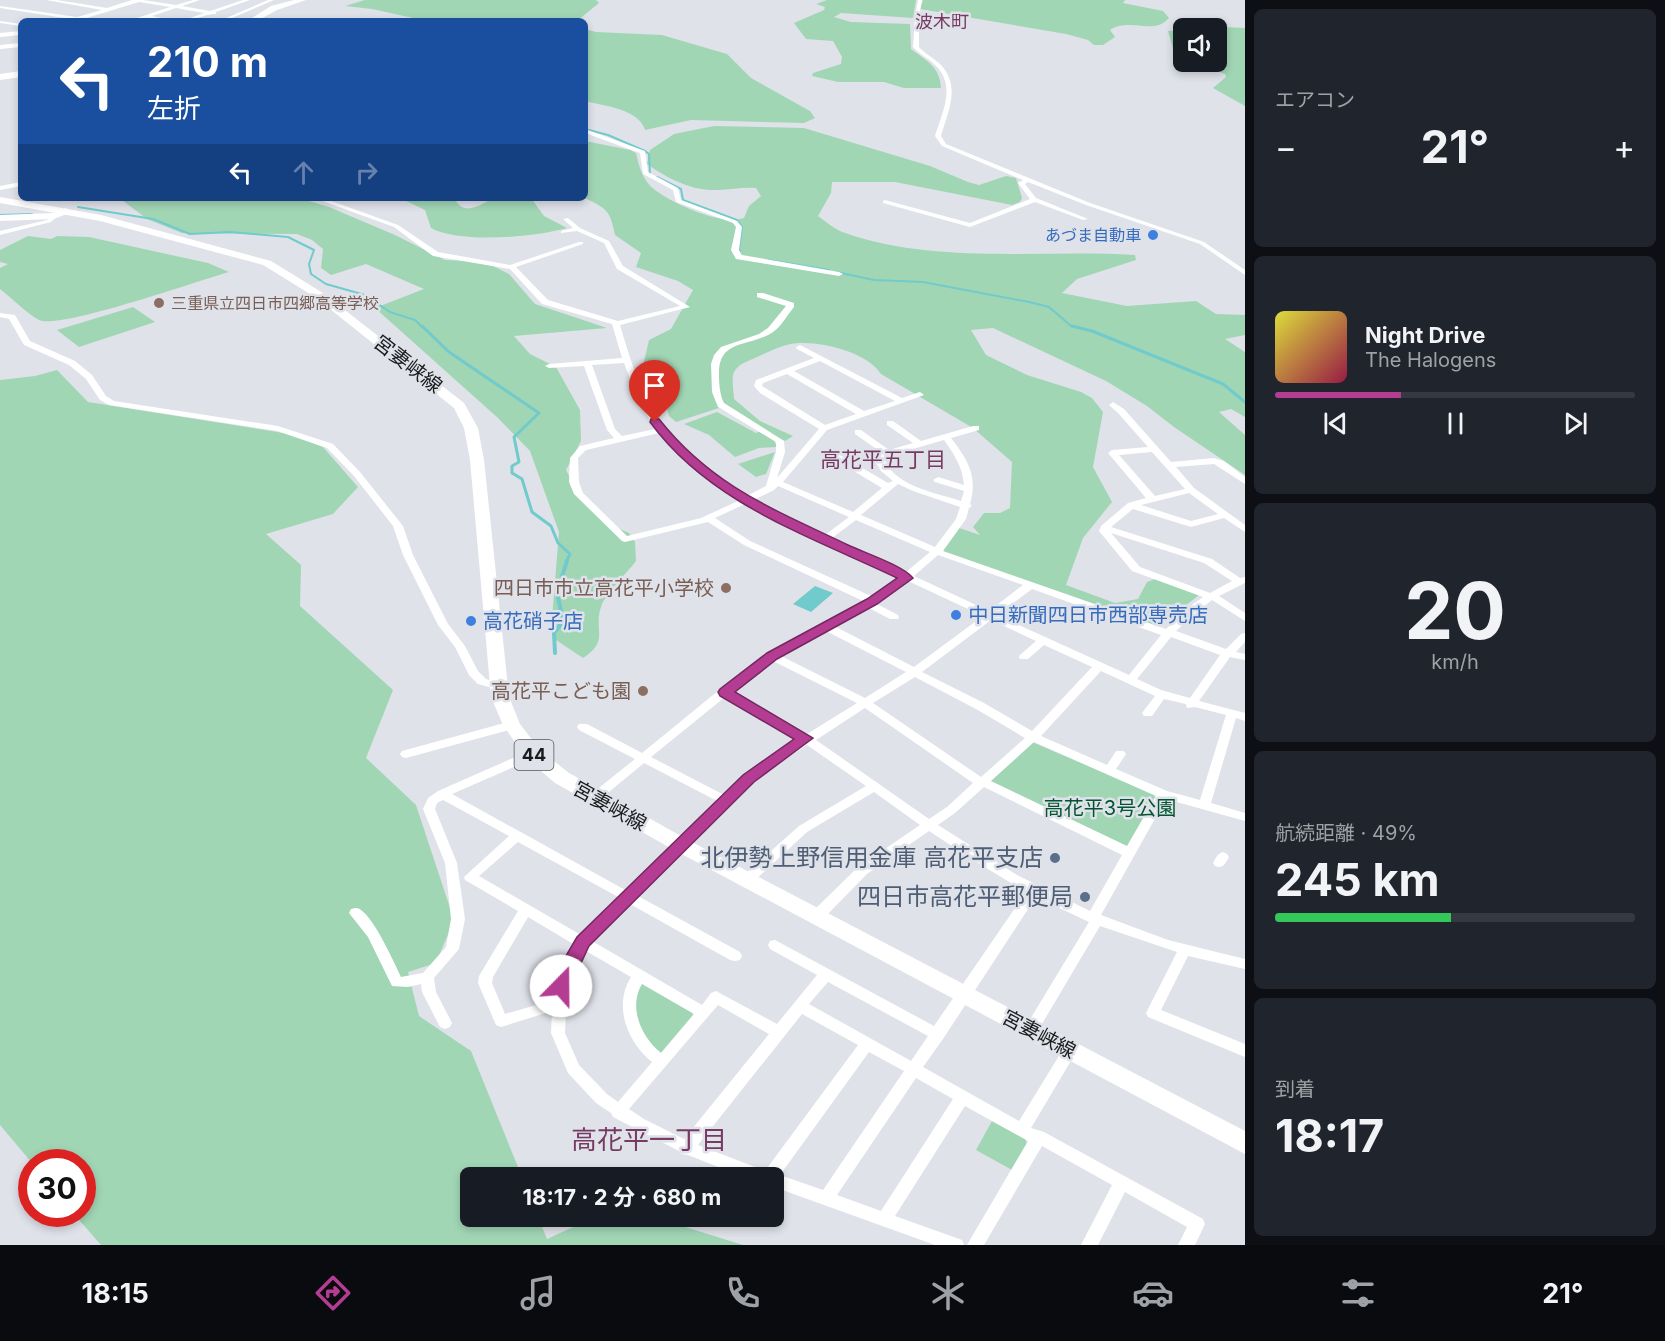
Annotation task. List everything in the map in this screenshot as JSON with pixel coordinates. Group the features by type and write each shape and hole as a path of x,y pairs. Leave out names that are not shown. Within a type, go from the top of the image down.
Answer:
{"main road":[{"path":"256,18 274,8 302,0"},
{"path":"0,77 18,74"},
{"name":"宮妻峡線","path":"0,200 219,249 277,268 354,321 459,406 471,428 477,460 500,697 512,725 533,754 562,778 681,845 1245,1143"},
{"path":"0,218 60,214"}],"street":[{"path":"48,0 108,10"},
{"path":"81,18 138,0 214,13"},
{"path":"140,18 198,0"},
{"path":"195,18 248,0"},
{"path":"228,18 272,0"},
{"path":"920,0 916,23 916,47 940,67 948,83 949,109 938,136 942,143 953,151 1029,178 1088,204 1202,243 1245,273"},
{"path":"0,6 11,3"},
{"path":"0,6 72,18"},
{"path":"146,16 157,18"},
{"path":"0,22 18,25"},
{"path":"0,34 18,33"},
{"path":"0,47 18,45"},
{"path":"588,132 643,152 645,173 676,189 678,201 735,222 739,227 735,250 739,256 839,274"},
{"path":"1029,178 1021,183 1033,199 1085,219"},
{"path":"0,188 18,185"},
{"path":"885,202 970,225 1033,199"},
{"path":"325,201 396,226 436,254 510,267 581,243"},
{"path":"0,233 49,221 60,214"},
{"path":"510,267 545,302 616,324 686,307 620,267 607,242 578,229 566,219"},
{"path":"563,232 578,229"},
{"path":"760,295 791,305 770,332 725,347 714,361 714,372 718,398 722,405 773,434 780,441 782,447 772,471 775,485"},
{"path":"0,315 12,317 27,343 72,363 89,377 103,398 112,403 278,429 330,446 357,474 398,526 408,555 443,625 460,646 473,673 482,682 499,686"},
{"path":"616,324 649,412 661,430 703,472 745,501 1161,695 1191,705 1245,717"},
{"path":"800,347 901,401"},
{"path":"820,358 764,378 759,382 759,386 824,428"},
{"path":"549,366 628,360"},
{"path":"587,364 611,430 620,440"},
{"path":"786,370 862,414"},
{"path":"661,430 579,450 574,458 574,482 579,494 625,539 708,518 745,501 775,485 824,428 920,395"},
{"path":"1113,405 1121,411 1191,490 1244,528"},
{"path":"890,423 920,444"},
{"path":"967,506 887,475 880,466 880,458 886,453 976,428"},
{"path":"858,432 886,453"},
{"path":"594,798 772,656 870,603 907,578 935,551 967,506 969,490 965,467 946,437"},
{"path":"1153,500 1112,453 1154,449"},
{"path":"835,456 889,488"},
{"path":"1168,465 1214,461 1221,463 1245,481"},
{"path":"938,480 969,490"},
{"path":"825,539 898,481"},
{"path":"775,485 855,516 935,551 1228,654 1245,657"},
{"path":"1104,528 1131,506 1191,490"},
{"path":"1131,506 1191,524 1225,515"},
{"path":"708,518 747,543 894,617"},
{"path":"1104,528 1208,561 1242,581"},
{"path":"1104,528 1104,531 1136,569 1210,596 1245,618"},
{"path":"1130,681 1167,633 1193,607 1242,581"},
{"path":"737,1167 686,1149 618,1112 587,1086 570,1065 557,1025 558,1004 564,976 583,942 759,770 805,738 915,672 1030,585"},
{"path":"825,626 1033,737 1163,794 1245,817"},
{"path":"1191,705 1228,654 1245,636"},
{"path":"1023,657 1042,641"},
{"path":"772,656 864,702 982,782 1130,853"},
{"path":"816,917 862,872 932,825 1033,737 1099,666"},
{"path":"725,692 805,738 970,853 1034,890 1095,918 1184,951 1245,964"},
{"path":"1148,713 1161,695"},
{"path":"1204,806 1232,714"},
{"path":"406,754 512,725"},
{"path":"583,726 726,801"},
{"path":"356,913 373,934 397,981 404,983 427,977 448,955 457,934 456,886 451,863 429,809 432,801 442,794 533,754"},
{"path":"1108,771 1120,754"},
{"path":"747,880 803,829 875,786"},
{"path":"442,794 735,956"},
{"path":"1031,1030 1163,794"},
{"path":"516,836 470,877 704,1013"},
{"path":"826,1199 966,995 1034,890"},
{"path":"525,910 489,969 485,983 501,1021 558,1004"},
{"path":"775,945 938,1035"},
{"path":"1184,951 1153,1013 1245,1051"},
{"path":"686,1149 826,974"},
{"path":"640,975 630,994 630,1016 645,1048 662,1062"},
{"path":"427,977 429,992 445,1023"},
{"path":"618,1112 716,997 778,1032"},
{"path":"800,1006 1036,1138 1197,1224 1186,1245"},
{"path":"776,1167 867,1044"},
{"path":"1022,1130 1070,1050"},
{"path":"884,1220 962,1097"},
{"path":"975,1245 1036,1138"},
{"path":"1089,1245 1122,1182"},
{"path":"784,1184 956,1245"}],"green space":[{"path":"365,0 596,0 599,3 581,18 413,18 345,6"},
{"path":"827,0 916,0 913,18 841,13 834,17 851,22 910,24 911,49 935,70 941,88 904,88 884,82 838,82 812,76 813,73 841,64 842,57 833,41 806,39 794,23 824,10 825,7 816,4"},
{"path":"923,0 1125,0 1123,3 1163,11 1169,18 1156,26 1117,26 1110,30 1115,37 1103,45 1094,45 1088,40 1066,34 920,9"},
{"path":"1227,27 1245,28 1245,106 1213,88 1226,77 1220,72 1227,72"},
{"path":"588,30 662,35 727,54 751,78 810,111 815,118 804,123 691,120 645,130 636,117 611,107 588,102"},
{"path":"1168,31 1173,31 1173,48"},
{"path":"714,126 804,128 930,166 979,185 1006,176 1016,178 1022,198 1020,202 1012,205 895,182 832,182 831,193 818,216 845,233 880,243 916,249 989,254 1135,255 1136,260 1077,279 1062,293 1127,306 1196,301 1216,314 1245,315 1245,335 1225,339 1245,352 1245,417 1231,409 1219,412 1245,435 1245,475 1147,406 1106,381 993,328 971,330 986,355 1027,375 1081,392 1092,398 1103,412 1093,467 1112,502 1083,538 1066,585 1115,603 1138,599 1147,582 1155,579 1199,595 1157,628 945,553 943,550 959,528 980,535 973,527 984,513 1000,513 1010,508 1012,462 973,428 881,374 866,360 845,350 822,344 789,344 744,363 734,372 734,399 760,421 793,436 785,441 719,408 676,422 669,416 666,403 642,370 649,340 671,329 693,290 678,281 636,267 641,253 615,235 606,211 588,200 588,142 636,153 642,173 655,190 698,212 723,219 744,218 749,206 761,196 756,188 707,190 689,186 671,179 647,164 650,150 674,134"},
{"path":"123,201 309,201 395,235 445,260 469,261 493,266 509,274 535,304 607,328 514,336 530,354 556,367 580,410 581,441 566,470 574,486 615,527 629,533 635,542 636,561 603,602 599,615 598,640 591,652 583,658 556,640 551,631 559,532 530,451 498,418 375,308 424,289 366,264 331,275 321,268 323,249 312,240 297,234 182,233 147,219"},
{"path":"406,201 456,201 464,208 469,208 489,201 533,201 544,216 567,228 518,236 460,236 431,228 425,210"},
{"path":"28,236 51,239 57,236 89,237 208,263 229,272 131,303 73,318 39,320 0,289 0,268 8,264 0,262 0,250"},
{"path":"133,307 155,322 79,347 57,330"},
{"path":"57,370 88,402 290,434 323,447 358,487 333,514 266,534 301,565 300,606 393,690 366,758 416,805 454,920 436,963 408,972 419,1016 471,1051 518,1167 460,1167 460,1227 542,1227 547,1239 573,1227 685,1227 743,1245 101,1245 85,1227 96,1227 96,1149 20,1149 0,1125 0,380 35,376"},
{"path":"717,412 756,433 761,431 773,438 777,447 759,448 735,457 709,435 684,424"},
{"path":"775,452 766,474 756,477 738,464"},
{"name":"高花平3号公園","path":"1032,742 1154,794 1155,797 1126,849 987,782"},
{"path":"644,982 691,1010 693,1015 661,1053 646,1038 636,1014 639,983"},
{"path":"992,1121 1025,1138 1027,1145 1012,1170 976,1150"}],"water":[{"path":"815,586 833,593 811,612 793,604"}],"waterway":[{"path":"588,130 608,135 645,151 649,154 650,174"},
{"path":"657,177 681,189 683,200 737,220 742,227 739,249 741,255"},
{"path":"78,207 153,219 190,234 230,232 288,237 314,250 309,264 311,274 326,284 365,295 390,312 415,320 423,328"},
{"path":"0,215 32,214"},
{"path":"768,260 829,270"},
{"path":"836,272 874,280 923,282 1029,302 1049,307 1071,326 1078,328"},
{"path":"422,326 449,352 539,413 514,437 519,462 512,466 512,473 522,479 532,512 551,526 558,543 570,554 566,562"},
{"path":"1072,326 1092,331 1223,384 1245,402"},
{"path":"555,653 554,633 563,621 557,592 567,561"}],"place":[{"name":"あづま自動車","path":"1153,235"},
{"name":"三重県立四日市四郷高等学校","path":"159,303"},
{"name":"四日市市立高花平小学校","path":"726,588"},
{"name":"中日新聞四日市西部専売店","path":"956,615"},
{"name":"高花硝子店","path":"471,621"},
{"name":"高花平こども園","path":"643,691"},
{"name":"北伊勢上野信用金庫 高花平支店","path":"1055,858"},
{"name":"四日市高花平郵便局","path":"1085,897"}],"district":[{"name":"波木町","path":"942,22"},
{"name":"高花平五丁目","path":"883,460"},
{"name":"高花平一丁目","path":"649,1140"}],"route":[{"path":"561,986 583,942 671,853 749,779 805,738 725,692 772,656 872,602 907,578 745,501 703,472 675,446 655,422"}]}
